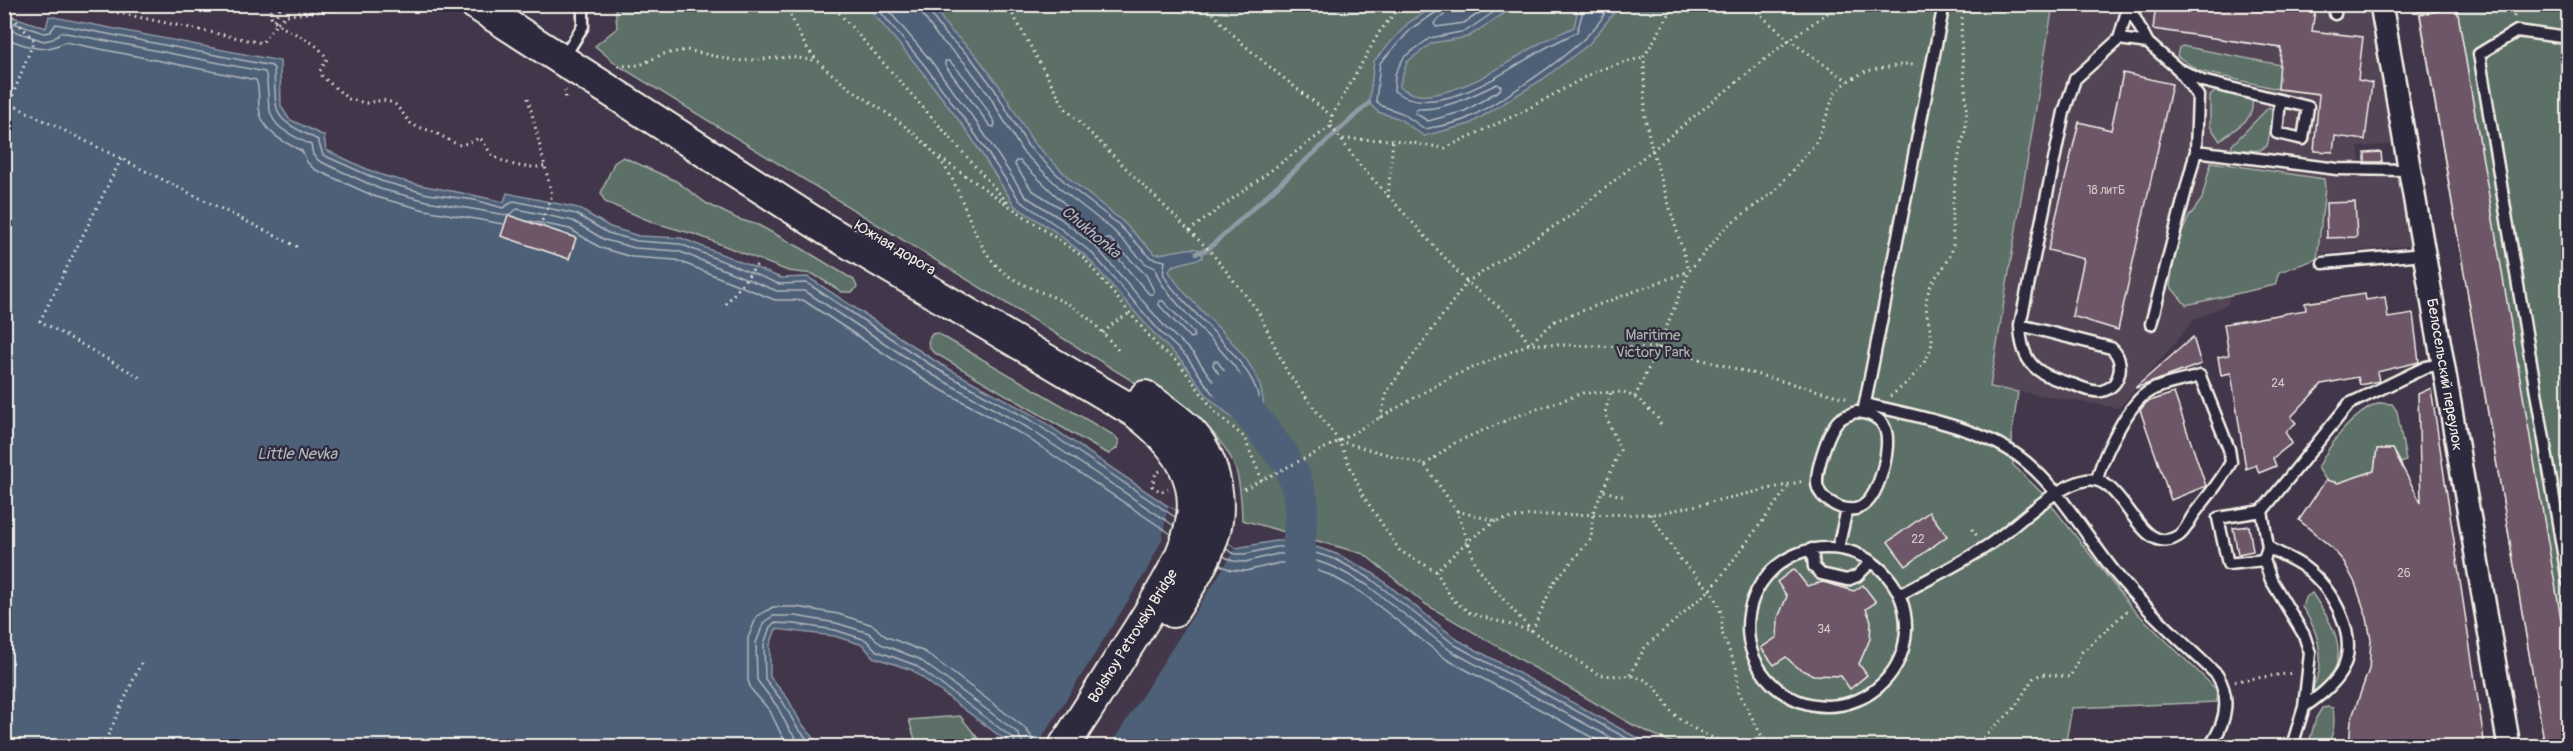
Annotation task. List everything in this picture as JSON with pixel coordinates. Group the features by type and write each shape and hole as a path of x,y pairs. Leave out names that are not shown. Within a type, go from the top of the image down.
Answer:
{"street":[{"name":"Южная дорога","path":"475,4 567,54 825,229 1135,412 1158,430 1174,448 1184,467 1204,528"},
{"name":"Южная дорога","path":"508,4 567,54 604,67 836,213 1114,378 1170,414 1191,432 1205,453 1213,473 1217,506 1204,528"},
{"name":"Белосельский переулок","path":"2381,4 2509,747"},
{"name":"Bolshoy Petrovsky Bridge","path":"1064,747 1167,583 1186,546 1204,528"},
{"name":"Bolshoy Petrovsky Bridge","path":"1088,747 1184,594 1204,528"}],"lane":[{"path":"567,54 583,26 583,4"},
{"path":"1867,407 1944,4"},
{"path":"2019,325 2111,348 2118,355 2121,364 2115,381 2110,388 2100,392 2045,377 2028,360 2020,346 2019,325 2064,112 2075,79 2119,39 2129,6"},
{"path":"2129,6 2148,43 2178,69 2198,96"},
{"path":"2568,38 2517,31 2479,54 2568,582"},
{"path":"2119,39 2148,43"},
{"path":"2178,69 2202,81 2280,100"},
{"path":"2151,324 2196,151 2198,96 2202,81"},
{"path":"2196,151 2337,170 2409,170"},
{"path":"2323,263 2424,254"},
{"path":"2264,560 2228,564 2218,518 2262,511 2349,404 2426,367 2442,364"},
{"path":"1899,595 1986,547 2057,494 2085,480 2097,480 2108,484 2142,528 2153,537 2165,539 2177,536 2219,482 2231,462 2229,449 2200,376 2149,391 2141,398 2131,409 2104,459 2097,480"},
{"path":"1867,407 1885,428 1889,444 1879,487 1871,501 1856,509 1829,501 1821,494 1817,487 1817,478 1829,435 1834,426 1847,415 1867,407 1970,432 2002,447 2026,462 2057,494 2093,545 2139,600 2217,675 2223,685 2224,721 2210,747"},
{"path":"1838,548 1847,508"},
{"path":"2262,511 2268,547 2264,560 2271,580 2304,635 2310,653 2310,670 2304,707 2292,747"},
{"path":"2268,547 2304,567 2325,587 2340,613 2348,645 2342,671 2326,691 2304,707"},
{"path":"1838,548 1871,562 1885,573 1899,595 1906,621 1904,647 1893,672 1875,691 1851,703 1824,706 1798,701 1776,688 1759,669 1749,645 1748,620 1754,595 1768,573 1788,558 1812,549 1838,548"},
{"path":"1812,549 1814,567 1821,574 1847,580 1857,576 1871,562"}],"path":[{"path":"76,4 262,43 275,22 282,4"},
{"path":"272,4 271,16 275,22 283,28 300,34 319,48 327,59 320,71 322,76 348,99 366,103 382,100 390,102 396,105 408,121 417,128 434,132 458,145 478,138 485,142 494,156 531,169 545,166"},
{"path":"786,4 797,29 819,62 842,82 890,113 919,136 936,155 962,199 988,256 1021,282 1083,313 1119,351"},
{"path":"831,4 1011,207"},
{"path":"1007,4 1065,108 1211,252 1258,311 1287,372 1339,441 1362,494 1400,551 1436,571 1452,599 1470,613 1532,631"},
{"path":"1205,4 1223,27 1269,67 1332,116"},
{"path":"1402,4 1380,31 1332,116 1332,127 1359,164 1467,282 1512,317 1528,344"},
{"path":"1675,4 1644,57 1645,118 1652,149 1689,271"},
{"path":"1748,4 1789,40 1848,81"},
{"path":"1380,418 1389,390 1467,282 1573,214 1789,40 1829,12 1836,4"},
{"path":"1528,344 1658,348 1867,407 1893,395 1916,373 1929,352 1932,340 1926,312 1927,295 1933,279 1946,267 1953,248 1954,197 1960,150 1965,132 1966,101 1962,44 1965,4"},
{"path":"275,22 287,15 367,7"},
{"path":"4,8 33,40 4,118"},
{"path":"604,67 640,65 663,54 687,50 737,61 792,57 819,62"},
{"path":"1342,139 1394,140 1445,148 1522,112 1598,70 1644,57"},
{"path":"1635,397 1658,348 1689,271 1728,225 1774,192 1817,141 1835,93 1848,81 1866,71 1907,64 1931,67"},
{"path":"528,98 552,195 540,226"},
{"path":"11,104 300,248"},
{"path":"1189,231 1332,127"},
{"path":"1388,197 1394,140"},
{"path":"936,155 1082,256 1160,349 1179,363 1216,413 1244,437 1262,480"},
{"path":"121,159 40,321 141,378"},
{"path":"726,304 759,262"},
{"path":"1244,489 1339,441 1451,377 1528,344 1555,321 1689,271"},
{"path":"1103,333 1115,322 1131,313"},
{"path":"1532,631 1554,582 1592,539 1593,513 1620,450 1605,413 1611,391"},
{"path":"1425,465 1456,442 1512,418 1583,393 1624,392 1635,397 1657,417 1661,426"},
{"path":"1339,441 1425,465 1457,512 1476,565 1532,631 1596,673 1606,677 1630,675 1650,683 1674,715 1722,743 1735,747"},
{"path":"1156,473 1152,486 1161,492 1164,490"},
{"path":"1457,512 1496,521 1531,516 1593,513 1650,514 1817,478"},
{"path":"1630,675 1645,647 1710,590 1790,485"},
{"path":"1604,491 1625,496"},
{"path":"1650,514 1681,560 1710,590 1722,616 1722,633 1736,667 1739,693 1767,747"},
{"path":"1436,571 1496,521"},
{"path":"1974,747 2013,710 2034,677 2043,674 2070,677 2082,652 2089,644 2139,600"},
{"path":"103,747 142,661"},
{"path":"2235,681 2310,670"}],"shaded area":[{"path":"2054,5 2372,5 2396,144 2358,147 2361,171 2400,167 2414,245 2237,263 2228,304 2195,319 2119,408 1990,387"}],"green space":[{"name":"Maritime Victory Park","path":"615,4 2053,5 1990,387 2018,392 2012,433 2013,465 2042,493 2132,608 2216,689 2217,702 2072,708 2065,746 1679,746 1633,725 1425,604 1364,554 1242,520 1238,479 1231,457 1206,426 619,66 595,46 617,28"},
{"path":"2555,4 2568,6 2568,746 2545,746 2418,5"},
{"path":"2182,46 2281,65 2278,89 2199,71 2177,56"},
{"path":"2217,90 2252,101 2252,109 2246,120 2220,141 2210,126 2210,96"},
{"path":"2269,107 2274,111 2274,115 2267,146 2260,150 2231,151 2232,145"},
{"path":"623,157 676,181 706,203 738,219 758,225 801,248 854,280 857,287 853,292 842,292 813,274 788,271 697,235 655,223 605,202 601,193 614,163"},
{"path":"2211,162 2324,179 2317,259 2279,272 2275,285 2186,305 2170,286 2176,246 2189,217 2202,199"},
{"path":"937,333 1115,436 1119,441 1117,448 1109,454 1099,449 933,352 929,341 932,334"},
{"path":"2380,403 2392,404 2397,411 2406,461 2401,463 2393,449 2377,449 2374,471 2338,483 2326,480 2318,468 2329,448 2352,421"},
{"path":"2312,593 2331,624 2338,645 2338,657 2329,679 2320,690 2312,695 2319,672 2319,646 2311,622 2302,607 2305,598"},
{"path":"2322,708 2333,708 2334,719 2333,733 2327,746 2308,746 2316,718"},
{"path":"960,716 984,746 917,746 909,720"}],"water":[{"path":"1438,4 1517,5 1468,37 1432,43 1407,62 1399,87 1417,95 1444,92 1472,82 1542,42 1574,27 1579,5 1613,5 1613,14 1589,44 1543,79 1470,124 1424,136 1398,118 1378,112 1369,103 1374,61 1408,23"},
{"path":"866,5 932,5 949,29 975,54 1000,87 1033,142 1072,181 1121,220 1155,254 1187,249 1202,251 1202,258 1172,266 1169,271 1196,305 1244,356 1255,374 1262,394 1263,416 1257,421 1236,421 1208,397 1182,361 1157,337 1087,257 1053,230 1015,206 967,131 920,69"},
{"name":"Little Nevka","path":"5,14 46,28 49,16 280,61 281,106 289,119 324,136 326,150 370,171 415,184 504,202 507,193 578,208 610,227 639,236 681,238 781,278 808,277 940,364 1035,416 1168,506 1236,548 1275,541 1299,541 1339,555 1374,574 1458,640 1652,746 1013,746 912,670 873,657 863,645 834,636 776,629 770,645 770,677 788,699 801,723 821,746 5,746"}],"pier":[{"path":"1168,506 1236,548 1110,746 1037,746 1146,572 1162,539"}],"building":[{"path":"2156,4 2219,4 2270,12 2271,4 2316,4 2312,31 2363,37 2358,80 2372,83 2365,140 2335,136 2333,152 2314,151 2319,94 2278,89 2281,48 2153,29"},
{"path":"2457,8 2568,660 2568,747 2545,747 2420,14"},
{"path":"2123,73 2172,84 2118,330 2072,316 2084,259 2048,250 2079,122 2111,130"},
{"path":"2381,152 2382,162 2365,162 2365,153"},
{"path":"2355,202 2357,237 2327,238 2326,203"},
{"path":"508,215 576,238 569,259 501,236"},
{"path":"2365,294 2366,300 2385,297 2388,318 2413,314 2419,362 2377,372 2379,381 2360,385 2358,377 2322,384 2291,417 2296,423 2285,432 2292,443 2273,458 2276,466 2259,473 2256,465 2246,469 2231,373 2221,375 2218,357 2229,355 2224,324 2306,310 2305,303"},
{"path":"2193,337 2201,364 2136,388 2136,387"},
{"path":"2431,388 2485,747 2349,747 2351,720 2369,669 2371,640 2367,618 2355,583 2344,562 2331,547 2299,520 2326,480 2338,483 2374,471 2377,449 2393,449 2421,503 2418,394"},
{"path":"2174,393 2206,486 2171,500 2140,410 2147,402"},
{"path":"1929,512 1947,536 1906,566 1888,542"},
{"path":"2249,526 2253,551 2238,554 2233,528"},
{"path":"1794,569 1807,586 1823,582 1854,591 1863,585 1876,602 1866,609 1871,621 1870,639 1859,664 1867,675 1850,689 1841,676 1813,675 1796,667 1786,657 1774,665 1761,648 1777,637 1778,618 1787,596 1777,582"}],"waterway":[{"path":"1197,253 1208,249 1369,103"},
{"name":"Chukhonka","path":"1229,387 1284,457"},
{"name":"Chukhonka","path":"1293,474 1302,501 1299,541 1301,585"}]}
